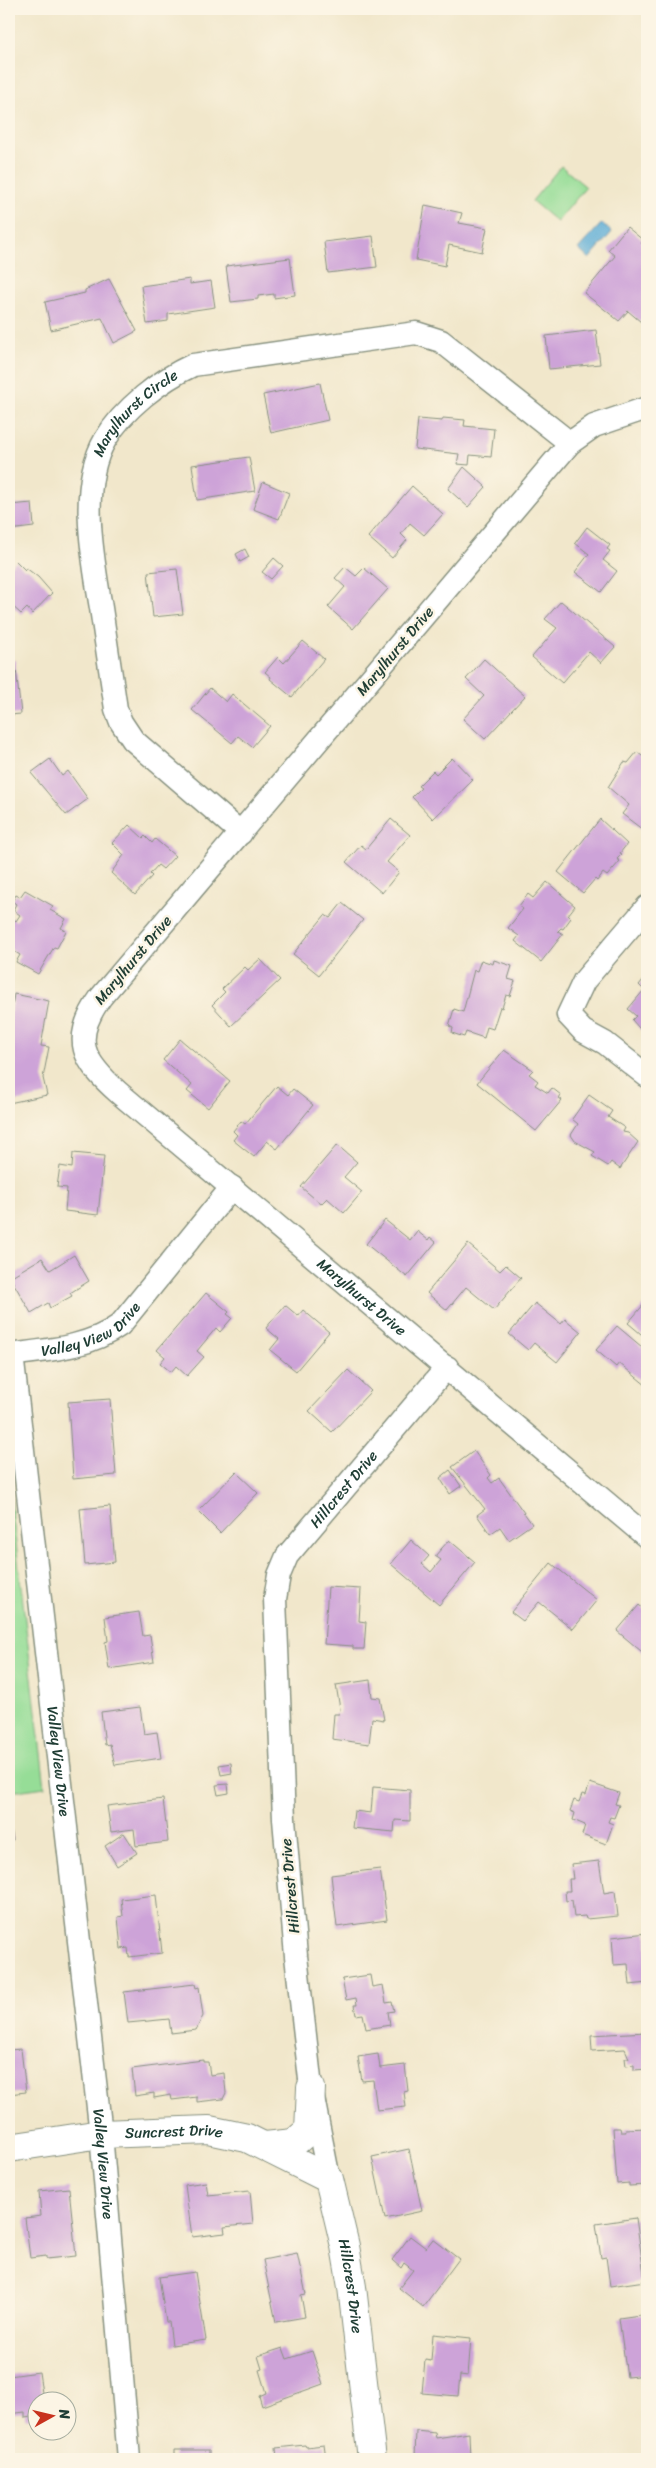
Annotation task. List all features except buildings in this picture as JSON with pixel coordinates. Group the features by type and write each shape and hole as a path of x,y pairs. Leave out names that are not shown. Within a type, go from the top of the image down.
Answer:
{"street":[{"name":"Marylhurst Circle","path":"241,833 133,740 121,722 116,709 91,540 90,490 104,441 117,425 150,390 167,377 193,365 416,333 441,341 570,443"},
{"name":"Marylhurst Drive","path":"647,408 594,426 570,443 101,997 86,1024 84,1042 88,1060 98,1074 647,1537"},
{"path":"647,907 584,981 568,1015 584,1031 605,1043 647,1076"},
{"name":"Valley View Drive","path":"129,2459 101,2134 10,1354 76,1344 108,1333 120,1325 232,1187"},
{"name":"Hillcrest Drive","path":"372,2459 353,2296 345,2246 329,2179 311,2088 296,1956 284,1819 275,1599 279,1575 287,1556 446,1367"},
{"path":"266,2146 294,2143 309,2130 311,2088"},
{"name":"Suncrest Drive","path":"9,2148 101,2134 209,2130 230,2133 266,2146 329,2179"}],"green space":[{"path":"561,166 586,187 557,222 532,201"},
{"path":"9,1485 45,1787 9,1792"}],"water":[{"path":"602,223 612,232 589,259 578,249"}]}
